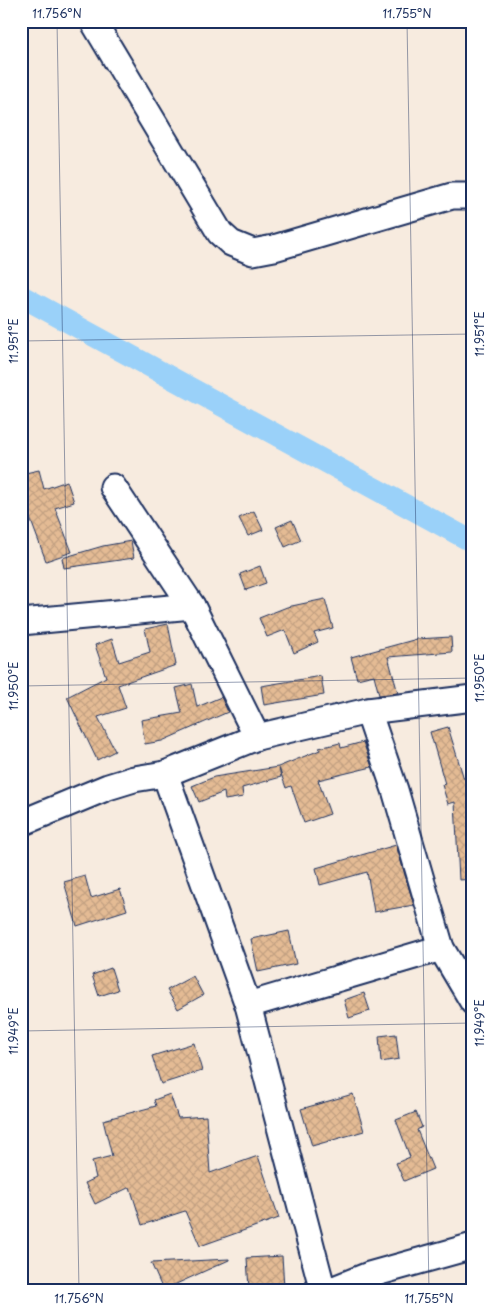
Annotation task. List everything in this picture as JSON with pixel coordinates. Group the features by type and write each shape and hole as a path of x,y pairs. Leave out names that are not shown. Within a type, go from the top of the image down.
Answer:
{"street":[{"path":"93,21 220,233 232,243 253,252 274,248 452,196 473,196"},
{"path":"113,487 192,606 257,737"},
{"path":"21,622 192,606"},
{"path":"21,822 108,787 134,779 165,774 257,737 368,711 473,698"},
{"path":"368,711 395,790 441,948 473,1002"},
{"path":"165,774 248,1005 323,1291"},
{"path":"248,1005 441,948"},
{"path":"329,1291 369,1276 473,1246"}],"building":[{"path":"39,470 44,489 67,481 74,502 55,508 72,552 46,561 21,494 21,474"},
{"path":"254,511 263,530 248,536 239,518"},
{"path":"292,520 301,540 285,547 276,527"},
{"path":"131,541 134,558 64,568 62,558 103,546"},
{"path":"260,566 266,583 246,590 240,574"},
{"path":"325,599 333,628 314,633 318,642 294,653 285,630 267,637 259,618 287,607"},
{"path":"168,624 176,665 118,685 126,708 98,717 115,751 97,760 67,697 106,677 95,645 112,639 119,662 150,652 145,629"},
{"path":"451,637 452,652 388,657 398,693 379,695 374,675 357,679 351,657 417,639"},
{"path":"321,676 324,695 264,705 261,686"},
{"path":"192,684 197,707 221,697 228,712 162,741 145,744 141,720 182,713 176,688"},
{"path":"448,727 464,779 473,776 473,879 459,880 455,802 448,804 442,785 445,784 430,732"},
{"path":"363,742 372,767 318,780 330,814 304,823 291,786 286,788 279,768 281,777 242,788 243,797 225,800 224,792 199,802 192,786 214,777 278,767 320,750 319,748 340,743 341,748"},
{"path":"396,845 414,905 374,912 367,872 320,885 316,868"},
{"path":"85,876 91,898 120,889 127,910 77,926 64,882"},
{"path":"289,931 296,964 258,972 251,939"},
{"path":"111,968 118,990 99,996 92,975"},
{"path":"193,976 203,995 178,1009 167,990"},
{"path":"364,993 370,1011 349,1018 344,1000"},
{"path":"396,1034 399,1059 381,1062 379,1036"},
{"path":"194,1043 202,1071 161,1084 152,1056"},
{"path":"170,1094 178,1118 206,1116 210,1173 258,1156 279,1218 200,1246 185,1211 142,1225 130,1187 95,1204 85,1183 96,1178 92,1161 112,1156 103,1120 156,1106 154,1100"},
{"path":"353,1094 364,1131 312,1146 301,1109"},
{"path":"416,1112 422,1127 417,1130 433,1169 404,1181 396,1163 410,1157 396,1120"},
{"path":"282,1256 284,1287 249,1289 247,1258"},
{"path":"229,1259 163,1290 151,1263"}],"waterway":[{"path":"21,296 473,542"}]}
